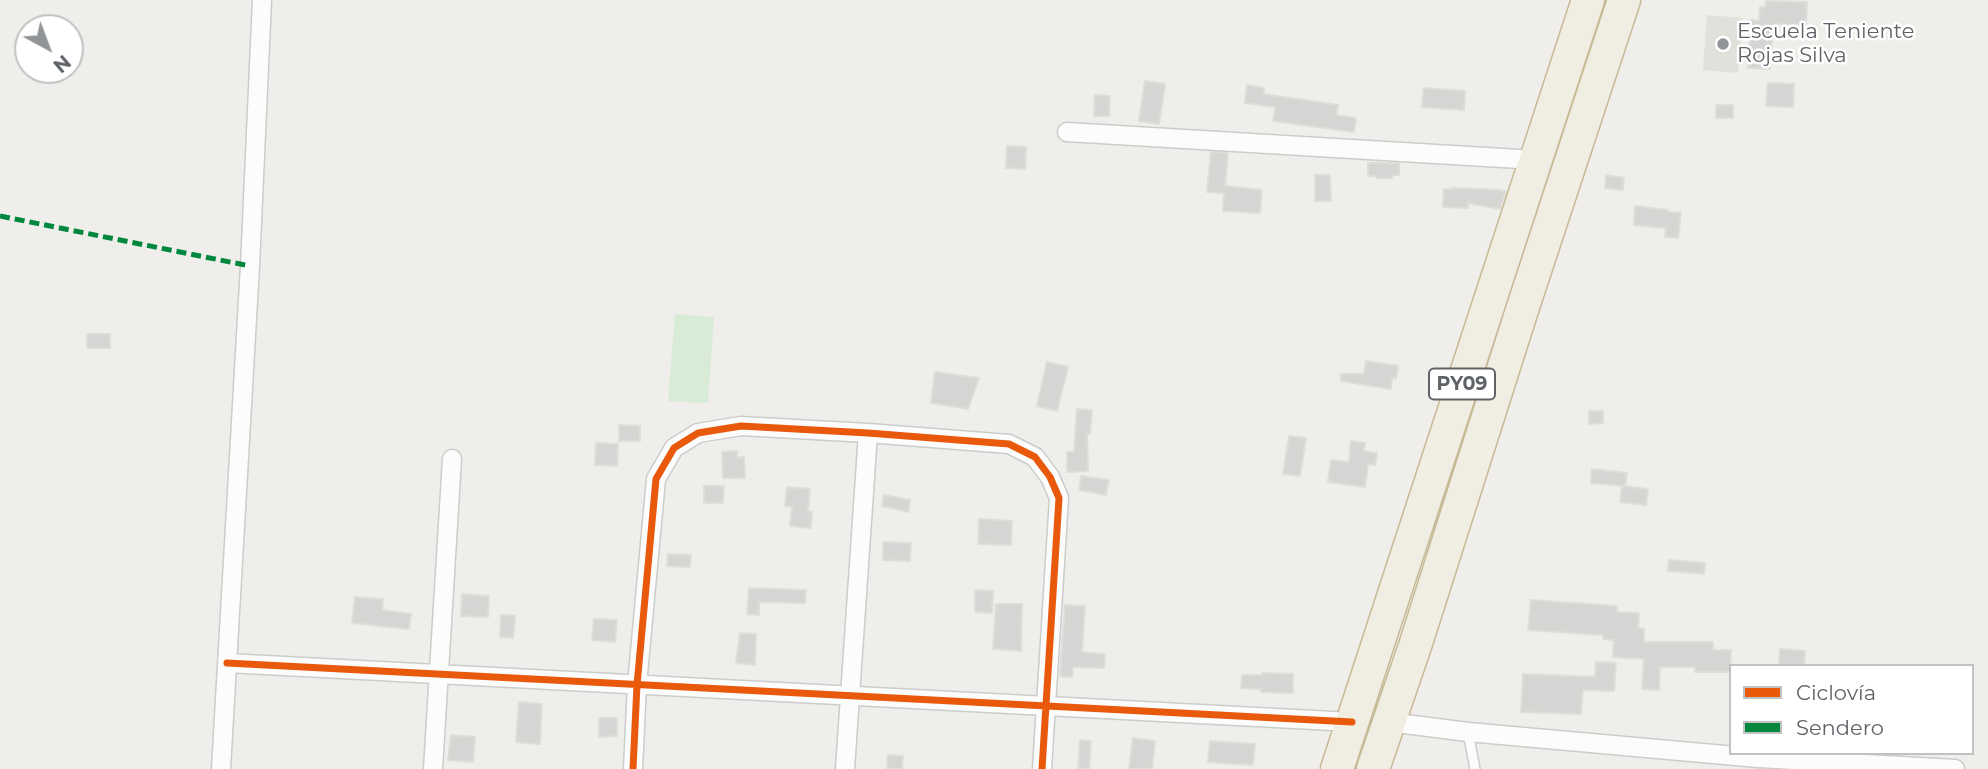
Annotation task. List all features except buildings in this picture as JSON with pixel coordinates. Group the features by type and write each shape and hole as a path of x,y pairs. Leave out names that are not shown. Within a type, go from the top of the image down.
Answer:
{"highway":[{"name":"PY09","path":"1336,769 1588,0"},
{"name":"PY09","path":"1373,769 1624,0"}],"street":[{"path":"221,769 262,0"},
{"path":"1067,132 1535,160"},
{"path":"633,769 637,685 656,479 674,448 698,433 741,426 1009,444 1035,457 1050,477 1059,498 1042,769"},
{"path":"845,769 868,433"},
{"path":"433,769 452,458"},
{"path":"227,663 1352,722"},
{"path":"1389,722 1758,764 1955,769"}],"lane":[{"path":"1468,732 1475,769"}],"shaded area":[{"name":"Escuela Teniente Rojas Silva","path":"1707,15 1743,18 1738,73 1703,70"}],"green space":[{"path":"675,314 714,317 708,403 668,401"}],"marked path":[{"path":"0,216 250,266"}],"cycle path":[{"path":"633,769 637,685 656,479 674,448 698,433 741,426 1009,444 1035,457 1050,477 1059,498 1042,769"},
{"path":"227,663 1352,722"}],"place":[{"name":"Escuela Teniente Rojas Silva","path":"1723,44"}]}
